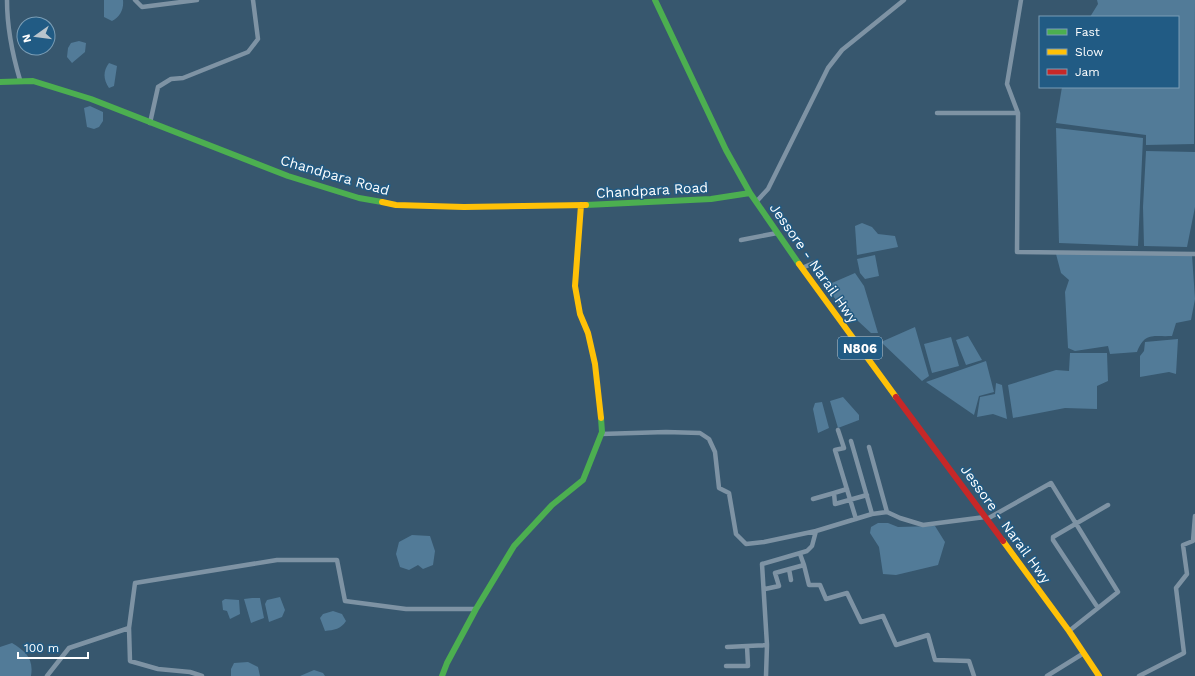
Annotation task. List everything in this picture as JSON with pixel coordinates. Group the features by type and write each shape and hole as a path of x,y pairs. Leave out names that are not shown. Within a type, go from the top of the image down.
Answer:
{"main road":[{"name":"Jessore - Narail Hwy","path":"655,0 726,150 750,193 802,268 1069,631 1099,676"},
{"name":"Chandpara Road","path":"0,82 20,80 33,81 91,99 150,123 320,186 396,205 464,207 581,206 711,199 750,193"},
{"path":"442,676 447,663 476,609 514,546 552,505 583,480 601,434 595,364 588,333 580,314 575,286 581,206"}],"street":[{"path":"7,0 7,25 10,45 20,80"},
{"path":"135,0 142,7 197,0"},
{"path":"150,123 158,87 171,79 183,78 248,52 258,39 253,0"},
{"path":"756,202 768,189 828,68 842,50 904,0"},
{"path":"1021,0 1007,84 1018,113 1017,252 1195,254"},
{"path":"937,113 1018,113"},
{"path":"741,240 777,233"},
{"path":"802,268 816,262"},
{"path":"838,430 844,448 835,450 856,519"},
{"path":"601,434 672,432 700,433 709,439 715,452 719,488 729,493 736,534 746,544 764,542 816,531 872,514 887,512 900,518 923,525 987,518 1050,482 1118,592 1069,631"},
{"path":"851,441 872,514"},
{"path":"869,447 887,512"},
{"path":"813,499 847,489"},
{"path":"834,493 835,504 867,495"},
{"path":"1098,608 1052,539 1076,523 1108,505"},
{"path":"1139,676 1184,653 1176,588 1187,574 1183,545 1193,541 1195,516"},
{"path":"766,676 767,644 762,564 807,551 812,546 816,531"},
{"path":"800,554 809,585 820,585 826,599 847,593 861,622 883,616 896,645 928,635 936,660 969,661 974,676"},
{"path":"202,676 190,672 158,669 130,661 129,628 135,583 277,560 337,560 345,601 406,609 476,609"},
{"path":"765,589 779,586 775,573 804,565"},
{"path":"789,569 791,580"},
{"path":"47,676 69,648 129,628"},
{"path":"727,647 767,644"},
{"path":"726,666 748,666 747,646"},
{"path":"1047,676 1084,653"}],"water":[{"path":"104,0 123,0 121,12 112,21 104,17"},
{"path":"1097,0 1195,0 1194,144 1146,145 1146,135 1056,123 1062,88 1179,88 1179,16 1091,16 1098,4"},
{"path":"79,41 86,43 85,52 72,63 67,57 68,48 71,43"},
{"path":"109,63 117,66 114,86 109,88 104,75"},
{"path":"90,106 103,112 103,121 99,127 94,129 87,127 84,108"},
{"path":"1056,128 1143,138 1138,246 1059,243"},
{"path":"1146,151 1195,152 1195,207 1187,247 1144,246 1143,207"},
{"path":"862,223 872,227 878,234 895,236 898,247 857,255 855,226"},
{"path":"1056,254 1192,255 1195,299 1191,320 1176,323 1172,336 1154,336 1146,338 1137,352 1110,354 1108,346 1075,351 1068,348 1065,292 1069,280 1061,273"},
{"path":"875,255 879,276 865,279 860,273 857,259"},
{"path":"855,273 864,286 878,333 871,333 845,309 841,311 837,301 825,286"},
{"path":"915,327 929,376 922,381 881,342"},
{"path":"968,336 982,360 966,365 956,340"},
{"path":"951,337 959,366 932,373 924,344"},
{"path":"1178,339 1176,374 1169,372 1140,377 1140,356 1144,351 1145,342"},
{"path":"1070,353 1107,353 1108,381 1097,386 1097,409 1065,408 1013,418 1008,385 1056,370 1069,371"},
{"path":"986,361 994,392 979,396 974,415 926,382"},
{"path":"996,383 1002,385 1007,419 993,414 977,417 980,397 995,394"},
{"path":"843,397 859,415 859,420 838,428 830,401"},
{"path":"822,402 829,428 818,433 813,409 815,403"},
{"path":"878,523 888,523 898,527 935,526 945,542 938,565 896,575 883,574 879,547 870,533 871,527"},
{"path":"412,535 430,536 435,551 433,565 423,569 418,565 409,570 400,567 396,554 399,542"},
{"path":"280,597 285,610 282,617 269,622 265,604 267,600"},
{"path":"260,598 264,618 251,623 244,599"},
{"path":"225,599 239,600 240,614 230,619 227,611 223,610 222,601"},
{"path":"333,611 342,614 346,621 337,629 325,631 320,618 323,614"},
{"path":"12,643 25,652 28,656 32,670 31,676 0,676 0,647"},
{"path":"248,662 258,667 260,676 231,676 231,669 234,663"},
{"path":"314,670 323,673 325,676 300,676"}],"traffic: fast":[{"path":"655,0 726,150 750,193 799,264"},
{"path":"0,82 33,81 91,99 288,176 359,198 382,202"},
{"path":"586,205 711,199 750,193"},
{"path":"442,676 447,663 476,609 514,546 552,505 583,480 602,432 601,418"}],"traffic: slow":[{"path":"382,202 396,205 464,207 586,205"},
{"path":"581,205 575,286 580,314 588,333 595,364 601,418"},
{"path":"799,264 896,397"},
{"path":"1003,541 1069,631 1099,676"}],"traffic: jam":[{"path":"896,397 1003,541"}]}
